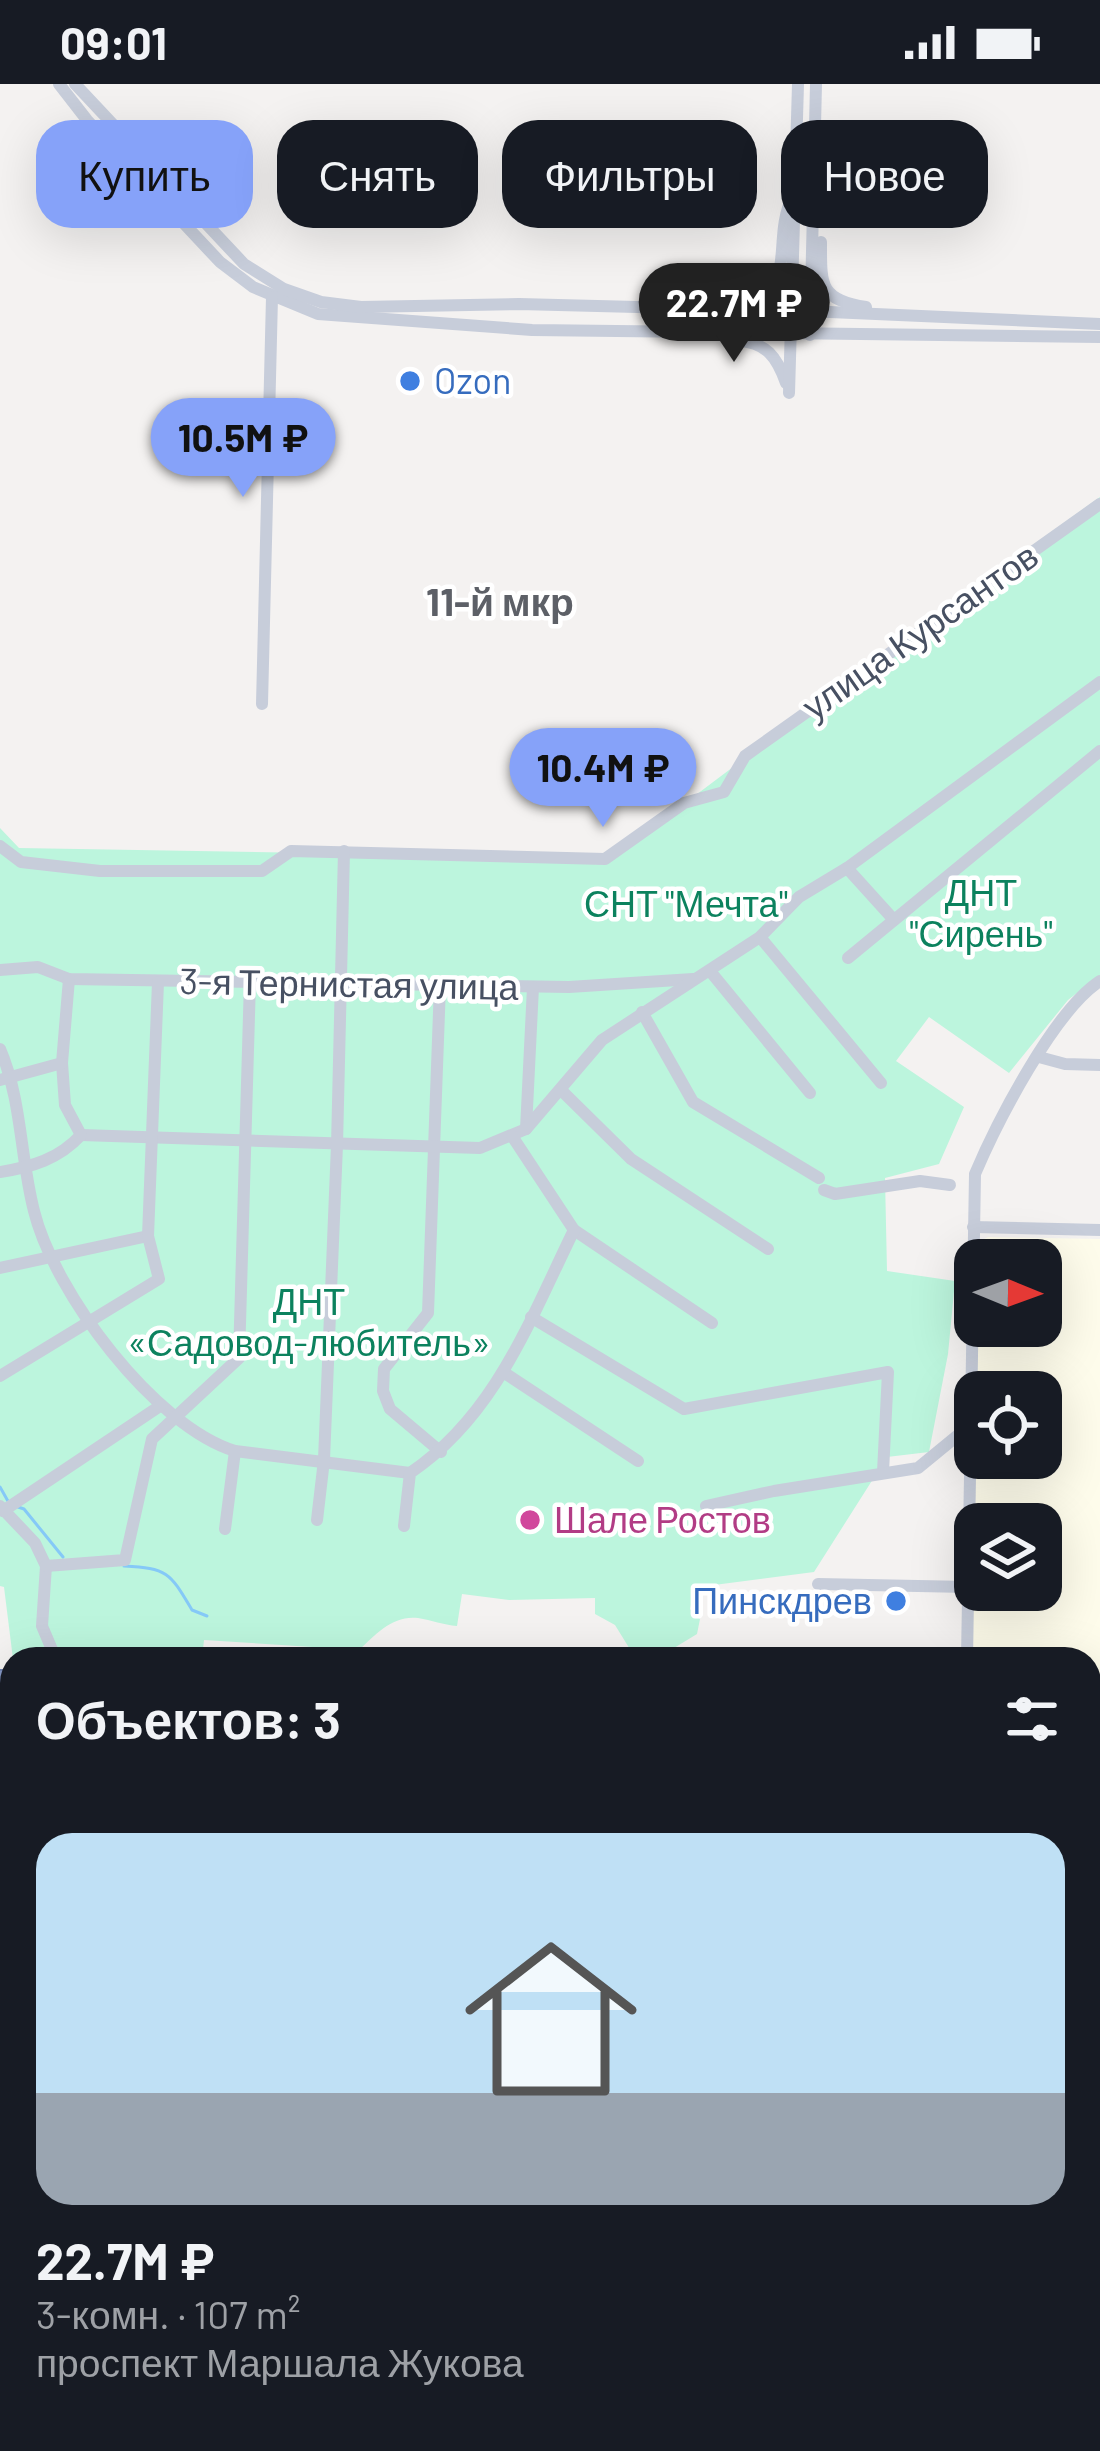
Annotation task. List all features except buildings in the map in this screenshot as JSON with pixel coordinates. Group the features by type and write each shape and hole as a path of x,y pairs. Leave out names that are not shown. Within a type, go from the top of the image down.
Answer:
{"street":[{"path":"58,84 220,262 272,297 301,309 342,318 532,330 1100,337"},
{"path":"75,84 230,251 260,277 321,302 361,307 519,304 1100,324"},
{"path":"797,120 798,84"},
{"path":"810,120 812,84"},
{"path":"688,309 705,302 754,300 770,291 781,272 783,228"},
{"path":"690,332 711,340 757,343 778,363 789,393 794,228"},
{"path":"810,335 813,228"},
{"path":"821,228 822,281 829,294 849,304 919,317"},
{"path":"262,704 272,297"},
{"path":"532,330 558,322 636,323 640,308"},
{"name":"улица Курсантов","path":"0,846 21,862 100,871 262,872 292,851 605,859 684,802 724,792 745,756 1100,504"},
{"path":"0,1172 64,1153 81,1135 480,1148 526,1130 602,1040 760,937 800,897 847,868 1100,682"},
{"path":"848,958 1100,751"},
{"path":"317,1520 324,1460 338,1145 344,851"},
{"path":"847,868 894,920"},
{"path":"760,937 881,1083"},
{"name":"3-я Тернистая улица","path":"0,970 38,967 69,979 158,982 533,987 705,975"},
{"path":"705,975 810,1093"},
{"path":"69,979 62,1063 64,1105 81,1135"},
{"path":"46,1565 125,1560 152,1439 239,1358 250,981"},
{"path":"969,1371 975,1174 991,1136 1056,1024 1100,981"},
{"path":"0,1376 159,1280 148,1237 158,982"},
{"path":"440,985 428,1313 383,1369 383,1391 389,1409 441,1452"},
{"path":"526,1130 533,987"},
{"path":"642,1012 693,1102 835,1194 920,1181 950,1185"},
{"path":"0,1048 35,1217 68,1292 160,1406 215,1445 410,1473 441,1452 476,1415 503,1372 574,1230"},
{"path":"1039,1057 1100,1065"},
{"path":"6,1079 62,1063"},
{"path":"562,1091 631,1159 768,1249"},
{"path":"512,1136 574,1230 712,1323"},
{"path":"973,1227 1100,1230"},
{"path":"0,1268 148,1237"},
{"path":"531,1317 685,1409 888,1372 883,1472"},
{"path":"503,1372 638,1461"},
{"path":"51,1647 42,1626 40,1602 46,1565 35,1543 2,1508 160,1406"},
{"path":"706,1505 918,1468 954,1438"},
{"path":"225,1529 235,1451"},
{"path":"404,1526 410,1473"},
{"path":"818,1584 954,1587"},
{"path":"967,1647 968,1611"}],"shaded area":[{"path":"988,1237 1100,1239 1100,1647 966,1647 967,1611 1062,1611 1062,1503 969,1503 969,1479 1062,1479 1062,1371 971,1371 971,1347 1062,1347 1062,1239 984,1239"}],"green space":[{"path":"1100,497 1100,975 1068,1000 1009,1073 929,1017 896,1061 964,1107 939,1164 885,1178 887,1271 954,1281 948,1354 929,1452 887,1457 814,1572 691,1588 690,1609 700,1619 697,1634 676,1647 629,1647 615,1625 595,1614 595,1598 509,1600 462,1594 457,1626 401,1619 363,1647 204,1640 203,1647 12,1647 4,1587 0,1586 0,828 19,848 612,858"}],"waterway":[{"path":"0,1487 9,1503"},
{"path":"18,1507 63,1557"},
{"path":"124,1566 166,1575 192,1610 207,1616"}],"place":[{"name":"Ozon","path":"410,381"},
{"name":"Шале Ростов","path":"530,1520"},
{"name":"Пинскдрев","path":"896,1601"}],"district":[{"name":"11-й мкр","path":"500,602"}],"park label":[{"name":"СНТ \"Мечта\"","path":"686,904"},
{"name":"ДНТ \"Сирень\"","path":"981,914"},
{"name":"ДНТ «Садовод-любитель»","path":"309,1322"}]}
